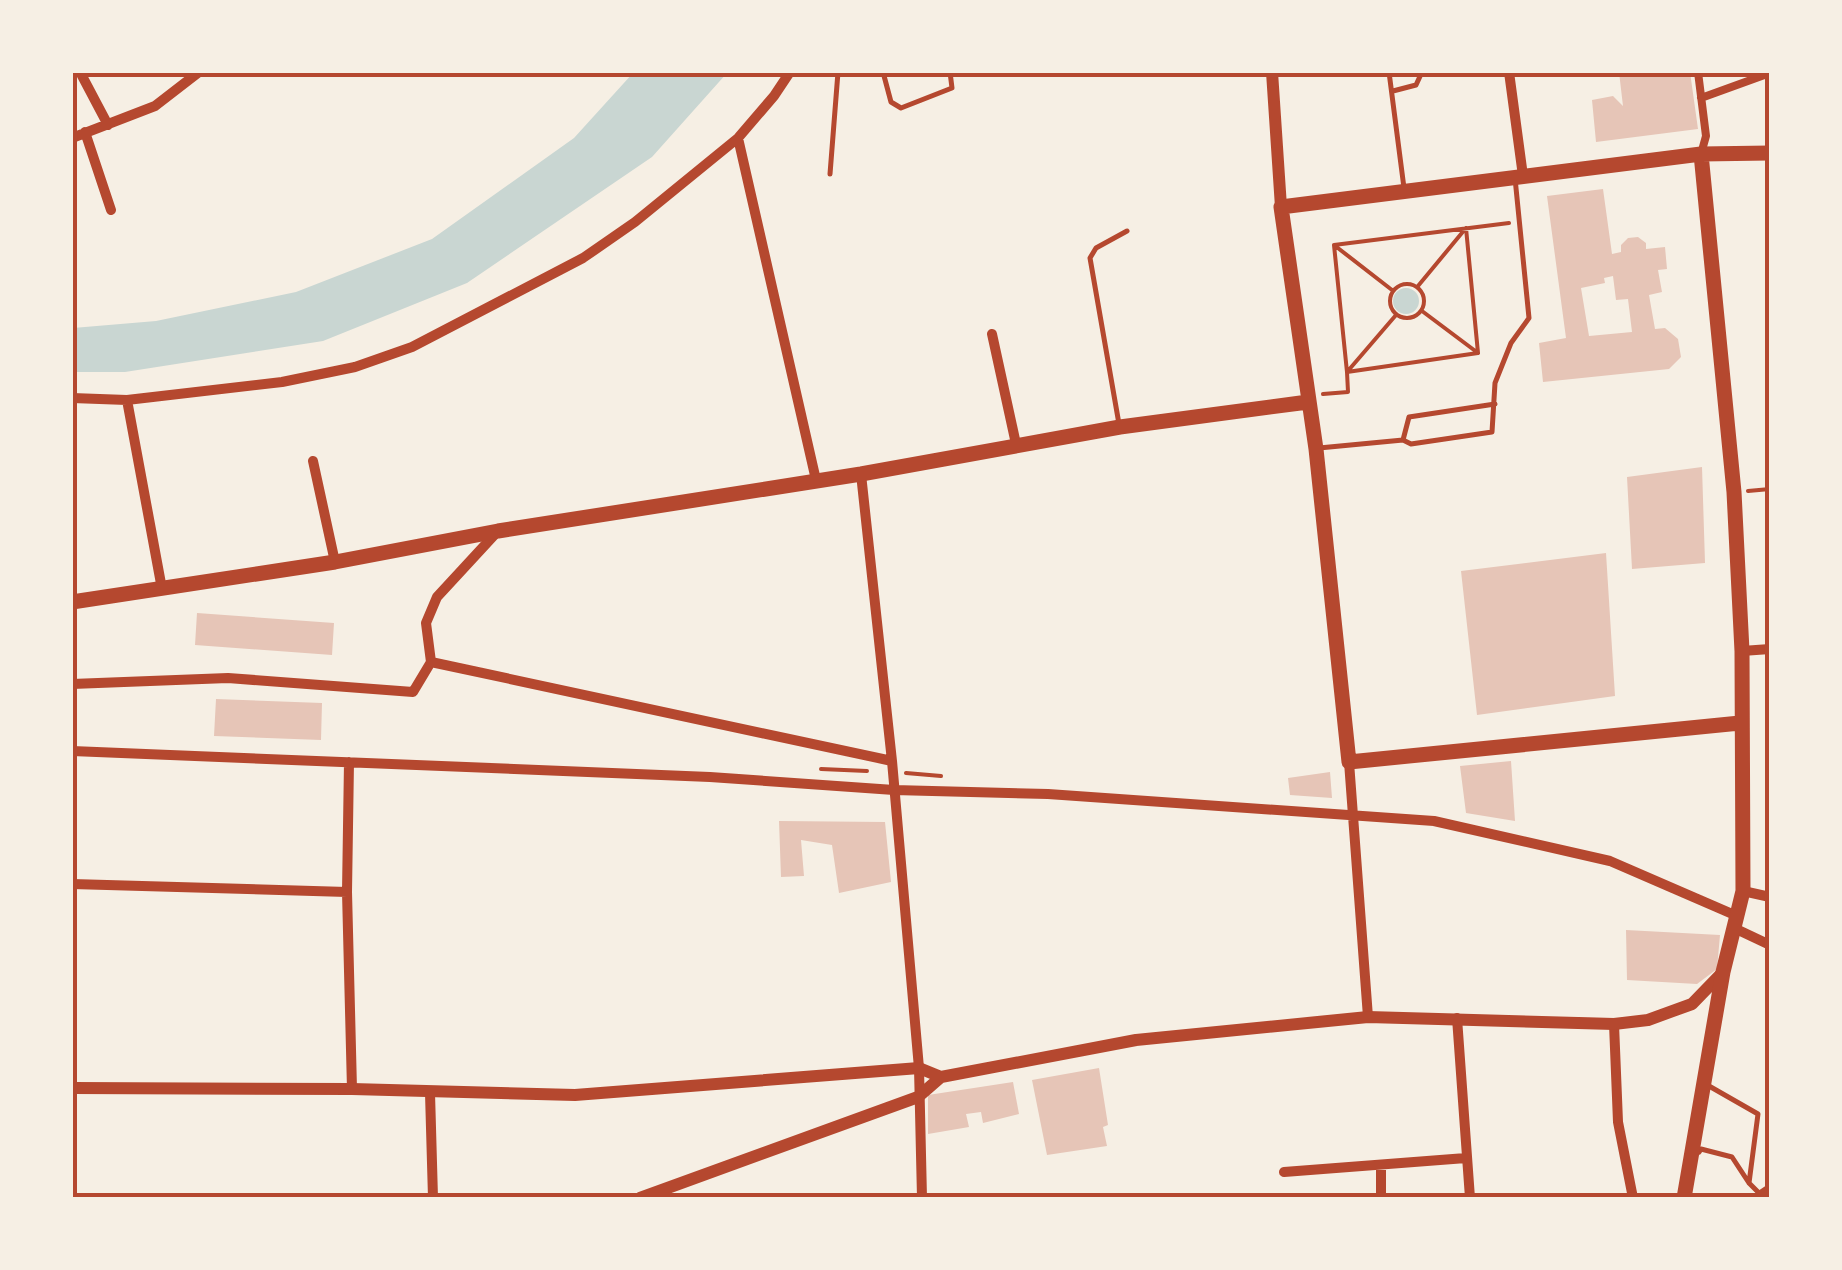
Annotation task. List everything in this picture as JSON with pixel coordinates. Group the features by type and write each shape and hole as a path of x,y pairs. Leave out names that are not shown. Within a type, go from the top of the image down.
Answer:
{"main road":[{"path":"1740,722 1349,762 1316,448 1281,207 1701,154 1770,153"},
{"path":"1684,1198 1722,972 1743,891 1742,651 1734,492 1701,154"},
{"path":"72,602 1308,399"}],"street":[{"path":"80,72 108,125"},
{"path":"72,398 127,400 282,382 355,368 412,347 583,258 635,222 738,138 790,72"},
{"path":"1272,72 1281,207"},
{"path":"1509,72 1519,177"},
{"path":"1698,72 1706,136 1701,154"},
{"path":"1701,98 1770,73"},
{"path":"72,138 154,106 193,74"},
{"path":"86,132 112,210"},
{"path":"738,138 816,480"},
{"path":"992,334 1016,444"},
{"path":"127,400 162,589"},
{"path":"313,461 334,562"},
{"path":"861,474 919,1068 922,1198"},
{"path":"72,684 228,678 413,692 432,662 426,623 437,596 498,531"},
{"path":"1742,651 1770,649"},
{"path":"432,662 892,761"},
{"path":"72,751 1048,794 1434,821 1610,860 1735,922 1770,946"},
{"path":"349,762 352,1089"},
{"path":"1349,762 1368,1017"},
{"path":"72,884 348,892"},
{"path":"1743,891 1770,897"},
{"path":"640,1198 918,1097 941,1077 1136,1040 1368,1017 1614,1024 1648,1020 1692,1004 1722,972"},
{"path":"1457,1018 1470,1198"},
{"path":"1614,1024 1618,1122 1634,1198"},
{"path":"72,1088 575,1095 919,1068 941,1077"},
{"path":"430,1093 433,1198"},
{"path":"1284,1172 1466,1158"},
{"path":"1381,1165 1382,1198"}],"lane":[{"path":"830,174 838,72"},
{"path":"883,72 891,102 901,108 952,88 950,72"},
{"path":"1389,72 1405,191"},
{"path":"1393,92 1416,84 1422,72"},
{"path":"1316,448 1402,440 1411,444 1492,432 1495,383 1511,344 1529,318 1519,177"},
{"path":"1120,427 1090,258 1096,248 1126,231"},
{"path":"1402,440 1409,417 1496,404"},
{"path":"1704,1082 1758,1114 1748,1183"},
{"path":"1690,1161 1701,1148 1732,1157 1748,1183 1764,1195"}],"path":[{"path":"1334,244 1516,222"},
{"path":"1418,287 1466,228"},
{"path":"1466,228 1478,352"},
{"path":"1308,399 1348,392 1334,244"},
{"path":"1334,244 1392,290"},
{"path":"1392,290 1403,284 1418,287"},
{"path":"1418,287 1424,299 1422,311"},
{"path":"1392,290 1390,304 1396,314 1410,318 1422,311"},
{"path":"1422,311 1478,352"},
{"path":"1348,372 1396,314"},
{"path":"1348,372 1478,352"}],"shaded area":[{"path":"633,73 727,73 652,157 467,283 323,341 125,372 73,372 73,328 156,321 296,292 432,239 574,138"},
{"path":"1406,288 1415,292 1419,301 1415,310 1406,314 1397,310 1393,301 1397,292"}],"building":[{"path":"1619,72 1690,72 1698,129 1596,142 1592,100 1613,96 1623,106"},
{"path":"1603,189 1612,254 1621,252 1621,245 1628,238 1638,237 1646,243 1646,249 1665,247 1667,269 1658,270 1662,292 1649,295 1655,329 1665,328 1678,339 1681,357 1669,369 1543,382 1539,343 1566,338 1547,196","holes":["1613,276 1616,300 1628,299 1632,332 1589,336 1581,288 1605,283 1604,278"]},
{"path":"1702,467 1705,563 1632,569 1627,477"},
{"path":"1606,553 1615,696 1477,715 1461,571"},
{"path":"197,613 334,623 332,655 195,645"},
{"path":"216,699 322,703 321,740 214,736"},
{"path":"1511,761 1515,821 1466,813 1460,766"},
{"path":"1330,772 1332,798 1290,795 1288,778"},
{"path":"779,821 885,822 891,882 839,893 832,845 801,840 804,876 781,877"},
{"path":"1626,930 1720,935 1717,969 1697,984 1627,980"},
{"path":"1099,1068 1108,1125 1103,1127 1107,1146 1047,1155 1032,1080"},
{"path":"1013,1082 1019,1114 983,1123 981,1112 966,1114 969,1127 928,1134 928,1095"}]}
